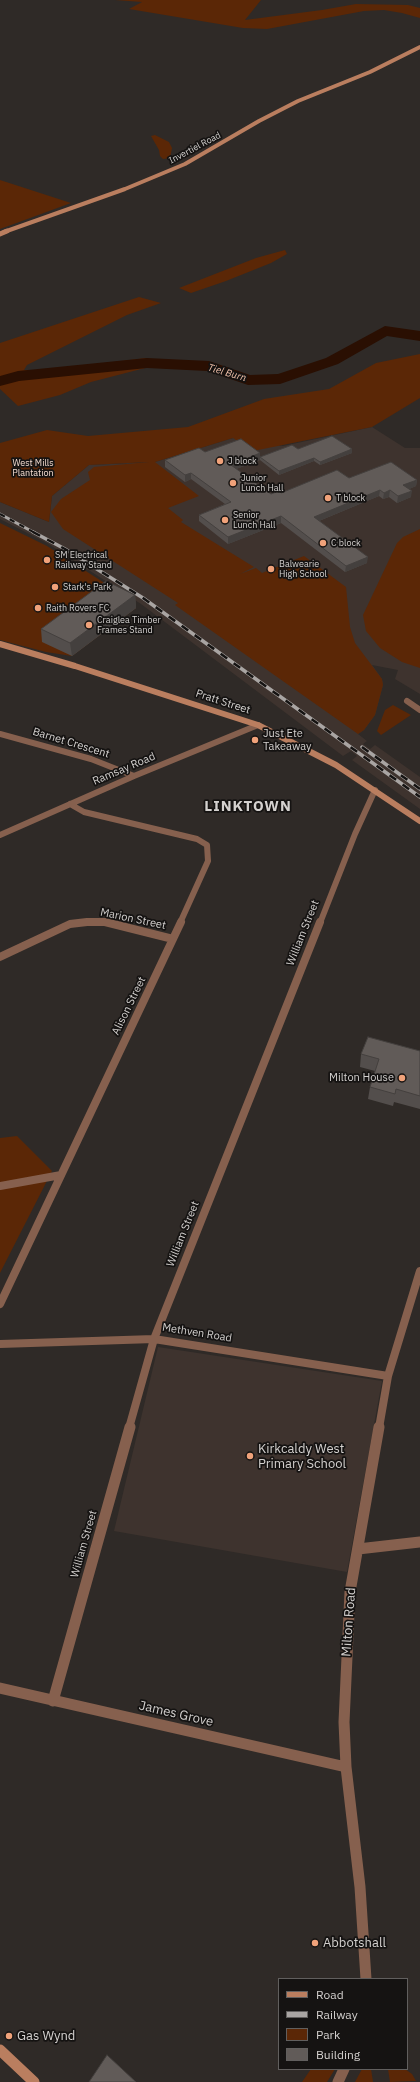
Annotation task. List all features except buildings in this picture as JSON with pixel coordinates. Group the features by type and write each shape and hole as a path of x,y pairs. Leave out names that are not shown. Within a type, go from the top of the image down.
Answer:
{"main road":[{"name":"Invertiel Road","path":"0,234 125,189 185,164 259,121 298,101 370,72 420,47"},
{"name":"Pratt Street","path":"0,644 76,666 258,725 320,756 420,821"},
{"path":"0,2050 34,2082"}],"street":[{"path":"407,701 420,710"},
{"name":"Ramsay Road","path":"0,835 134,776 258,725"},
{"name":"Barnet Crescent","path":"0,734 91,759 134,776"},
{"name":"William Street","path":"53,1700 154,1339 355,834 374,790"},
{"name":"Alison Street","path":"0,1304 173,939 208,861 207,846 197,839 84,812 70,804"},
{"name":"Marion Street","path":"0,957 70,924 87,922 105,922 173,939"},
{"path":"0,1186 61,1175"},
{"name":"Milton Road","path":"366,1978 360,1887 346,1767 344,1722 350,1592 388,1376 420,1271"},
{"name":"Methven Road","path":"0,1344 154,1339 388,1376"},
{"path":"358,1549 420,1542"},
{"name":"James Grove","path":"0,1688 346,1767"},
{"path":"338,2082 344,2070"}],"shaded area":[{"name":"Balwearie High School","path":"372,427 405,448 420,448 420,694 395,679 398,670 372,665 382,679 383,685 375,715 364,730 358,734 367,741 363,744 370,749 375,745 420,777 420,809 352,760 357,756 351,751 343,756 141,604 47,543 0,519 0,502 49,522 52,496 89,465 155,462 233,438 283,446"},
{"name":"Kirkcaldy West Primary School","path":"158,1347 382,1381 347,1572 114,1531"}],"green space":[{"path":"115,0 261,0 245,20 356,4 408,5 420,8 420,18 384,10 364,11 267,29 243,28 129,9 142,2"},
{"path":"155,135 169,142 172,148 170,158 163,159 160,156 159,150 151,136"},
{"path":"0,180 71,203 0,229"},
{"path":"285,250 287,254 271,263 226,281 191,293 179,288 256,258"},
{"path":"139,297 161,303 127,315 27,365 24,370 51,370 146,358 145,368 91,382 60,395 18,406 0,389 0,343"},
{"name":"West Mills Plantation","path":"420,354 420,398 372,427 253,451 233,438 155,462 199,496 168,508 183,520 181,522 254,567 240,574 256,568 262,573 304,556 346,587 350,627 355,643 382,679 383,685 375,715 364,730 358,734 175,605 178,603 63,529 51,512 61,499 90,480 88,472 94,467 149,462 89,465 52,496 49,522 0,502 0,443 47,430 88,436 188,427 264,399 329,389 376,363"},
{"name":"Stark's Park","path":"0,523 47,546 106,584 107,595 136,608 72,656 46,652 0,640"},
{"path":"420,529 420,668 402,662 380,648 366,631 363,615 397,543 403,537"},
{"path":"393,705 411,715 381,735 377,731 385,710"},
{"path":"17,1136 52,1171 0,1273 0,1138"},
{"path":"310,2070 334,2070 327,2082 302,2082"},
{"path":"361,2070 371,2070 373,2082 355,2082"},
{"path":"388,2070 406,2070 412,2074 416,2081 390,2082"}],"waterway":[{"name":"Tiel Burn","path":"0,381 18,376 147,363 209,366 248,380 280,379 332,361 385,331 420,336"}],"railway":[{"path":"0,514 35,533"},
{"path":"33,532 65,549 143,598 420,797"},
{"path":"362,747 420,789"}],"place":[{"name":"J block","path":"220,461"},
{"name":"Junior Lunch Hall","path":"233,483"},
{"name":"T block","path":"328,498"},
{"name":"Senior Lunch Hall","path":"225,520"},
{"name":"C block","path":"323,543"},
{"name":"SM Electrical Railway Stand","path":"47,560"},
{"name":"Balwearie High School","path":"271,569"},
{"name":"Stark's Park","path":"55,587"},
{"name":"Raith Rovers FC","path":"38,608"},
{"name":"Craiglea Timber Frames Stand","path":"89,625"},
{"name":"Just Ete Takeaway","path":"255,740"},
{"name":"Milton House","path":"402,1078"},
{"name":"Kirkcaldy West Primary School","path":"250,1456"},
{"name":"Abbotshall","path":"315,1943"},
{"name":"Gas Wynd","path":"9,2036"}],"district":[{"name":"LINKTOWN","path":"248,807"}]}
